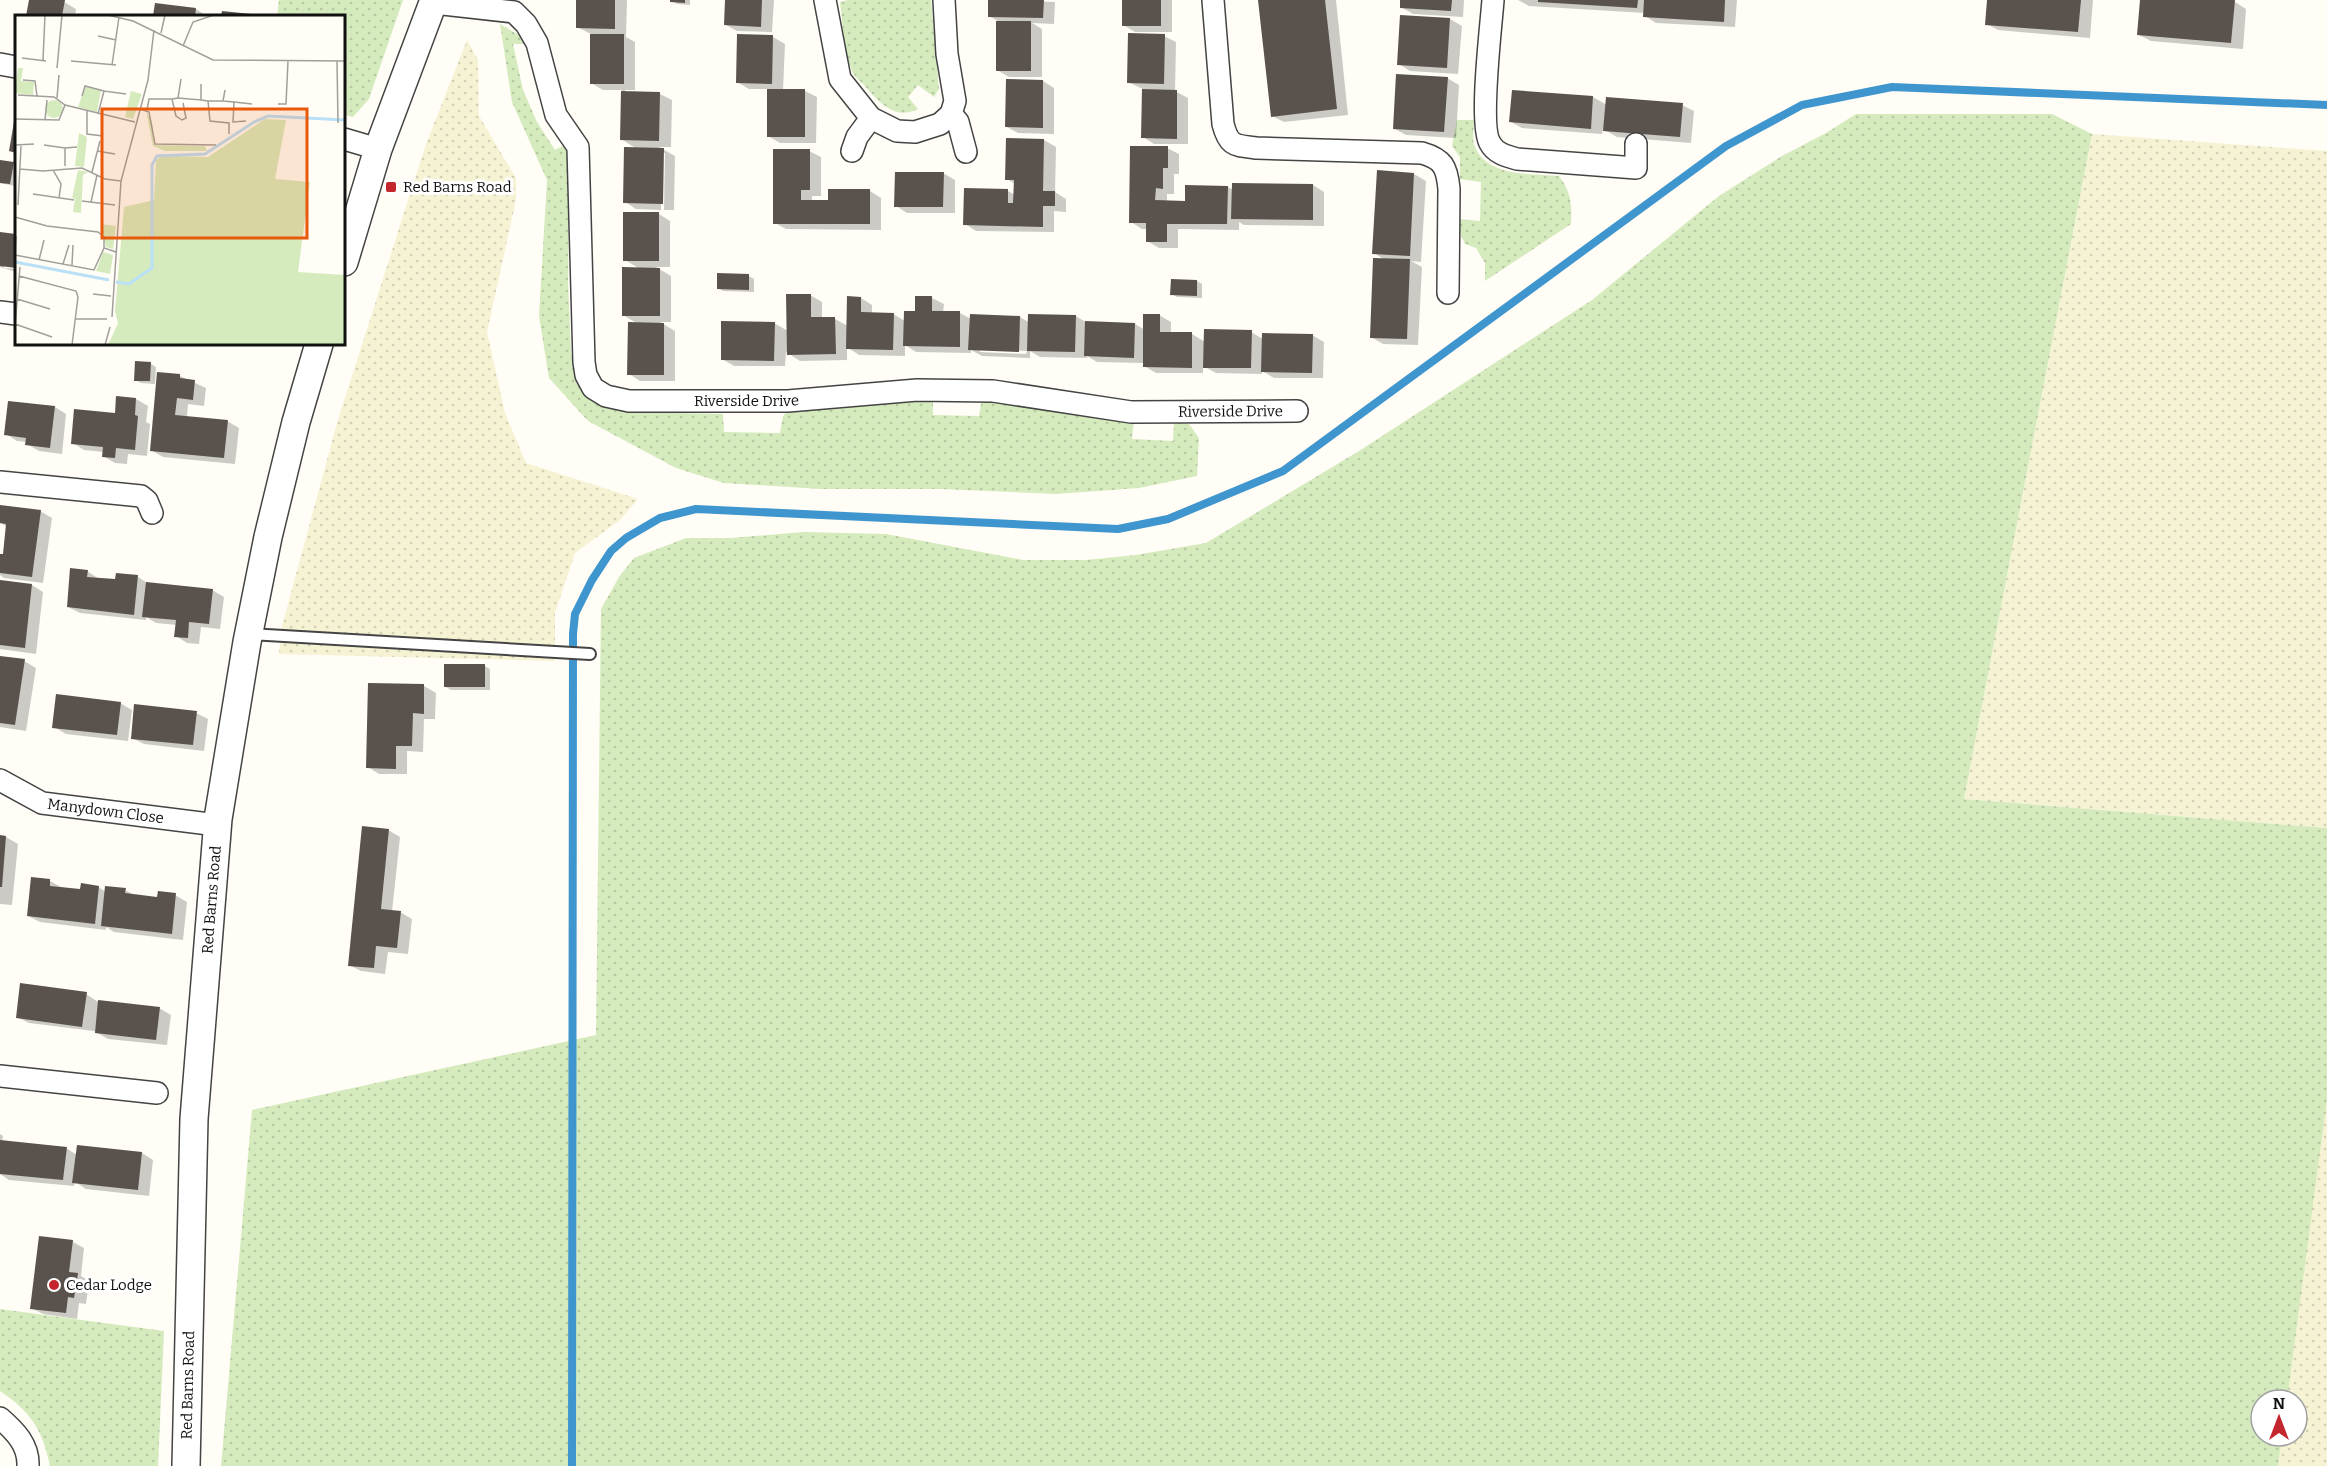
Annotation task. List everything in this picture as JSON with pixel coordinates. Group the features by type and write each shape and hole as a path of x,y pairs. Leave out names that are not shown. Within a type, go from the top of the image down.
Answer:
{"street":[{"path":"825,0 840,79 871,118 897,131 915,132 940,124 951,114 955,101 947,54 944,0"},
{"path":"1213,0 1223,124 1227,139 1235,145 1256,148 1415,153 1436,157 1444,166 1449,189 1448,293"},
{"path":"1493,0 1485,114 1488,140 1493,148 1505,156 1517,159 1636,168 1636,144"},
{"path":"345,259 378,149 434,1"},
{"name":"Riverside Drive","path":"434,1 519,6 537,43 556,115 578,147 584,362 586,375 593,388 606,396 653,403 788,401 917,390 993,391 1131,412 1297,411"},
{"path":"0,64 15,67"},
{"path":"951,114 958,122 966,152"},
{"path":"852,151 857,137 871,118"},
{"path":"345,139 378,149"},
{"path":"0,312 15,314"},
{"name":"Red Barns Road","path":"186,1466 194,1119 217,825 268,537 293,432 319,345"},
{"path":"0,482 141,496 147,501 152,513"},
{"name":"Manydown Close","path":"0,780 42,803 217,825"},
{"path":"0,1076 157,1093"},
{"path":"0,1418 19,1435 28,1458 28,1466"}],"lane":[{"path":"249,634 590,654"}],"shaded area":[{"path":"467,40 478,60 479,116 516,178 516,200 487,332 505,413 526,463 638,499 620,520 575,553 555,613 555,661 279,654 281,630 337,423 426,144"},
{"path":"2092,134 2327,151 2327,828 1964,799"},
{"path":"2327,1055 2327,1466 2274,1466 2276,1448 2309,1448 2309,1388 2284,1388"}],"green space":[{"path":"279,0 403,0 369,99 353,117 345,115 345,15 277,15"},
{"path":"848,0 931,0 939,89 934,97 918,85 908,97 918,109 901,113 887,108 856,77 847,55 840,2"},
{"path":"500,24 524,38 525,44 513,44 523,90 537,122 555,150 565,145 569,157 568,283 571,353 583,393 605,408 631,412 723,414 724,432 780,433 783,416 787,412 933,395 933,415 979,416 982,398 1134,421 1132,439 1173,441 1174,421 1189,424 1199,438 1197,476 1139,488 1056,494 941,489 821,489 724,483 676,468 588,421 549,378 539,316 547,180 512,102"},
{"path":"1856,114 2052,114 2092,134 1964,799 2327,828 2327,1099 2289,1388 2249,1388 2249,1448 2280,1448 2278,1466 221,1466 252,1110 596,1035 601,609 619,577 634,558 686,538 731,538 803,532 886,534 1023,560 1086,560 1136,555 1206,543 1359,451 1592,300 1719,196 1782,156"},
{"path":"1457,120 1474,120 1474,144 1479,155 1488,163 1510,172 1559,176 1570,198 1571,224 1485,281 1485,263 1476,248 1465,244 1459,231 1458,219 1480,221 1481,182 1460,179 1460,157 1452,146"},
{"path":"0,1309 164,1331 158,1466 50,1466 34,1422 0,1391"}],"building":[{"path":"29,0 65,0 62,15 26,15"},
{"path":"576,0 615,0 615,29 576,28"},
{"path":"670,0 685,0 685,3 670,2"},
{"path":"725,0 762,0 761,27 724,25"},
{"path":"988,0 1044,0 1043,18 988,17"},
{"path":"1122,0 1161,0 1161,26 1122,26"},
{"path":"1258,0 1325,0 1337,109 1271,117"},
{"path":"1400,0 1452,0 1451,11 1400,8"},
{"path":"1538,0 1638,0 1637,8 1538,2"},
{"path":"1644,0 1725,0 1724,22 1643,17"},
{"path":"1987,0 2081,0 2078,32 1985,25"},
{"path":"2140,0 2235,0 2231,43 2137,35"},
{"path":"155,3 196,8 195,15 153,15"},
{"path":"222,11 260,15 221,15"},
{"path":"1400,15 1450,18 1447,68 1397,65"},
{"path":"996,21 1031,21 1031,71 996,71"},
{"path":"1128,33 1165,34 1164,84 1127,83"},
{"path":"590,34 624,34 624,84 590,84"},
{"path":"737,34 773,35 772,84 736,83"},
{"path":"1396,74 1448,77 1444,132 1393,129"},
{"path":"1006,79 1043,80 1043,128 1005,127"},
{"path":"767,89 805,89 805,137 767,137"},
{"path":"1142,89 1177,90 1177,139 1141,138"},
{"path":"1512,90 1593,96 1591,129 1509,122"},
{"path":"621,91 660,92 659,141 620,140"},
{"path":"1606,97 1683,103 1680,137 1603,131"},
{"path":"15,116 15,153 9,151"},
{"path":"1006,138 1044,139 1043,191 1055,191 1055,206 1043,206 1043,227 963,225 964,188 1008,189 1008,203 1013,203 1014,180 1005,180"},
{"path":"1130,146 1168,146 1168,168 1163,168 1163,189 1156,188 1155,200 1185,201 1185,185 1228,186 1227,224 1167,224 1167,242 1146,242 1146,223 1129,223"},
{"path":"624,147 664,148 663,204 623,203"},
{"path":"773,149 810,149 810,190 801,190 801,200 828,200 828,189 870,189 870,224 773,224"},
{"path":"0,160 14,162 10,184 0,183"},
{"path":"1377,170 1414,173 1410,256 1372,254"},
{"path":"895,172 944,172 943,207 894,207"},
{"path":"1232,183 1313,184 1313,220 1231,219"},
{"path":"623,212 659,212 659,261 623,261"},
{"path":"0,232 15,234 15,268 0,266"},
{"path":"1373,258 1410,259 1407,339 1370,338"},
{"path":"622,267 660,268 660,316 622,316"},
{"path":"717,273 749,274 749,290 717,289"},
{"path":"1171,279 1197,280 1197,296 1170,295"},
{"path":"786,294 811,294 811,317 835,317 836,354 787,355"},
{"path":"847,296 861,297 861,312 894,313 893,350 846,349"},
{"path":"915,296 932,296 932,311 960,311 960,347 903,346 904,311 915,311"},
{"path":"970,314 1020,316 1019,352 968,350"},
{"path":"1028,314 1076,315 1075,352 1027,351"},
{"path":"1143,314 1160,314 1160,332 1192,332 1192,368 1143,367"},
{"path":"721,321 775,322 774,361 721,360"},
{"path":"1085,321 1135,323 1134,358 1084,356"},
{"path":"628,322 664,323 664,375 627,375"},
{"path":"1204,329 1252,330 1251,368 1203,368"},
{"path":"1262,333 1313,334 1312,373 1261,372"},
{"path":"135,361 151,362 150,381 134,381"},
{"path":"157,372 180,374 180,378 195,380 193,400 177,398 175,415 228,420 224,458 150,451"},
{"path":"116,396 136,398 135,415 138,416 135,450 116,448 115,458 102,457 103,447 71,444 74,409 115,413"},
{"path":"8,401 55,406 50,448 25,445 26,438 4,435"},
{"path":"0,505 41,510 32,577 0,573 0,554 3,554 6,524 0,523"},
{"path":"70,568 88,570 87,577 115,579 116,573 138,575 134,615 67,607"},
{"path":"0,580 32,584 25,648 0,645"},
{"path":"146,582 213,589 209,624 189,622 188,638 174,637 176,620 142,617"},
{"path":"0,656 25,659 15,725 0,723"},
{"path":"444,664 485,664 485,687 444,687"},
{"path":"368,683 424,684 424,714 413,713 412,746 396,746 396,769 366,768"},
{"path":"56,694 121,702 117,735 52,728"},
{"path":"134,704 197,711 193,745 131,739"},
{"path":"362,826 389,829 381,909 401,911 397,948 376,946 374,968 348,966"},
{"path":"0,835 6,836 2,887 0,887"},
{"path":"31,877 50,879 50,886 80,889 81,883 99,886 95,924 27,916"},
{"path":"105,886 126,888 125,893 157,897 158,891 176,893 172,934 101,926"},
{"path":"20,983 87,992 82,1027 16,1018"},
{"path":"98,1000 160,1007 156,1040 95,1033"},
{"path":"0,1140 67,1147 63,1180 0,1174"},
{"path":"77,1145 142,1152 138,1190 72,1183"},
{"name":"Cedar Lodge","path":"39,1236 73,1240 69,1272 78,1273 74,1298 68,1297 66,1313 30,1309"}],"waterway":[{"path":"572,1466 573,634 575,614 592,580 611,551 626,538 660,518 696,509 1118,529 1168,519 1283,471 1726,146 1802,105 1892,87 2327,105"}],"place":[{"name":"Red Barns Road","path":"391,187"},
{"name":"Cedar Lodge","path":"54,1285"}]}
